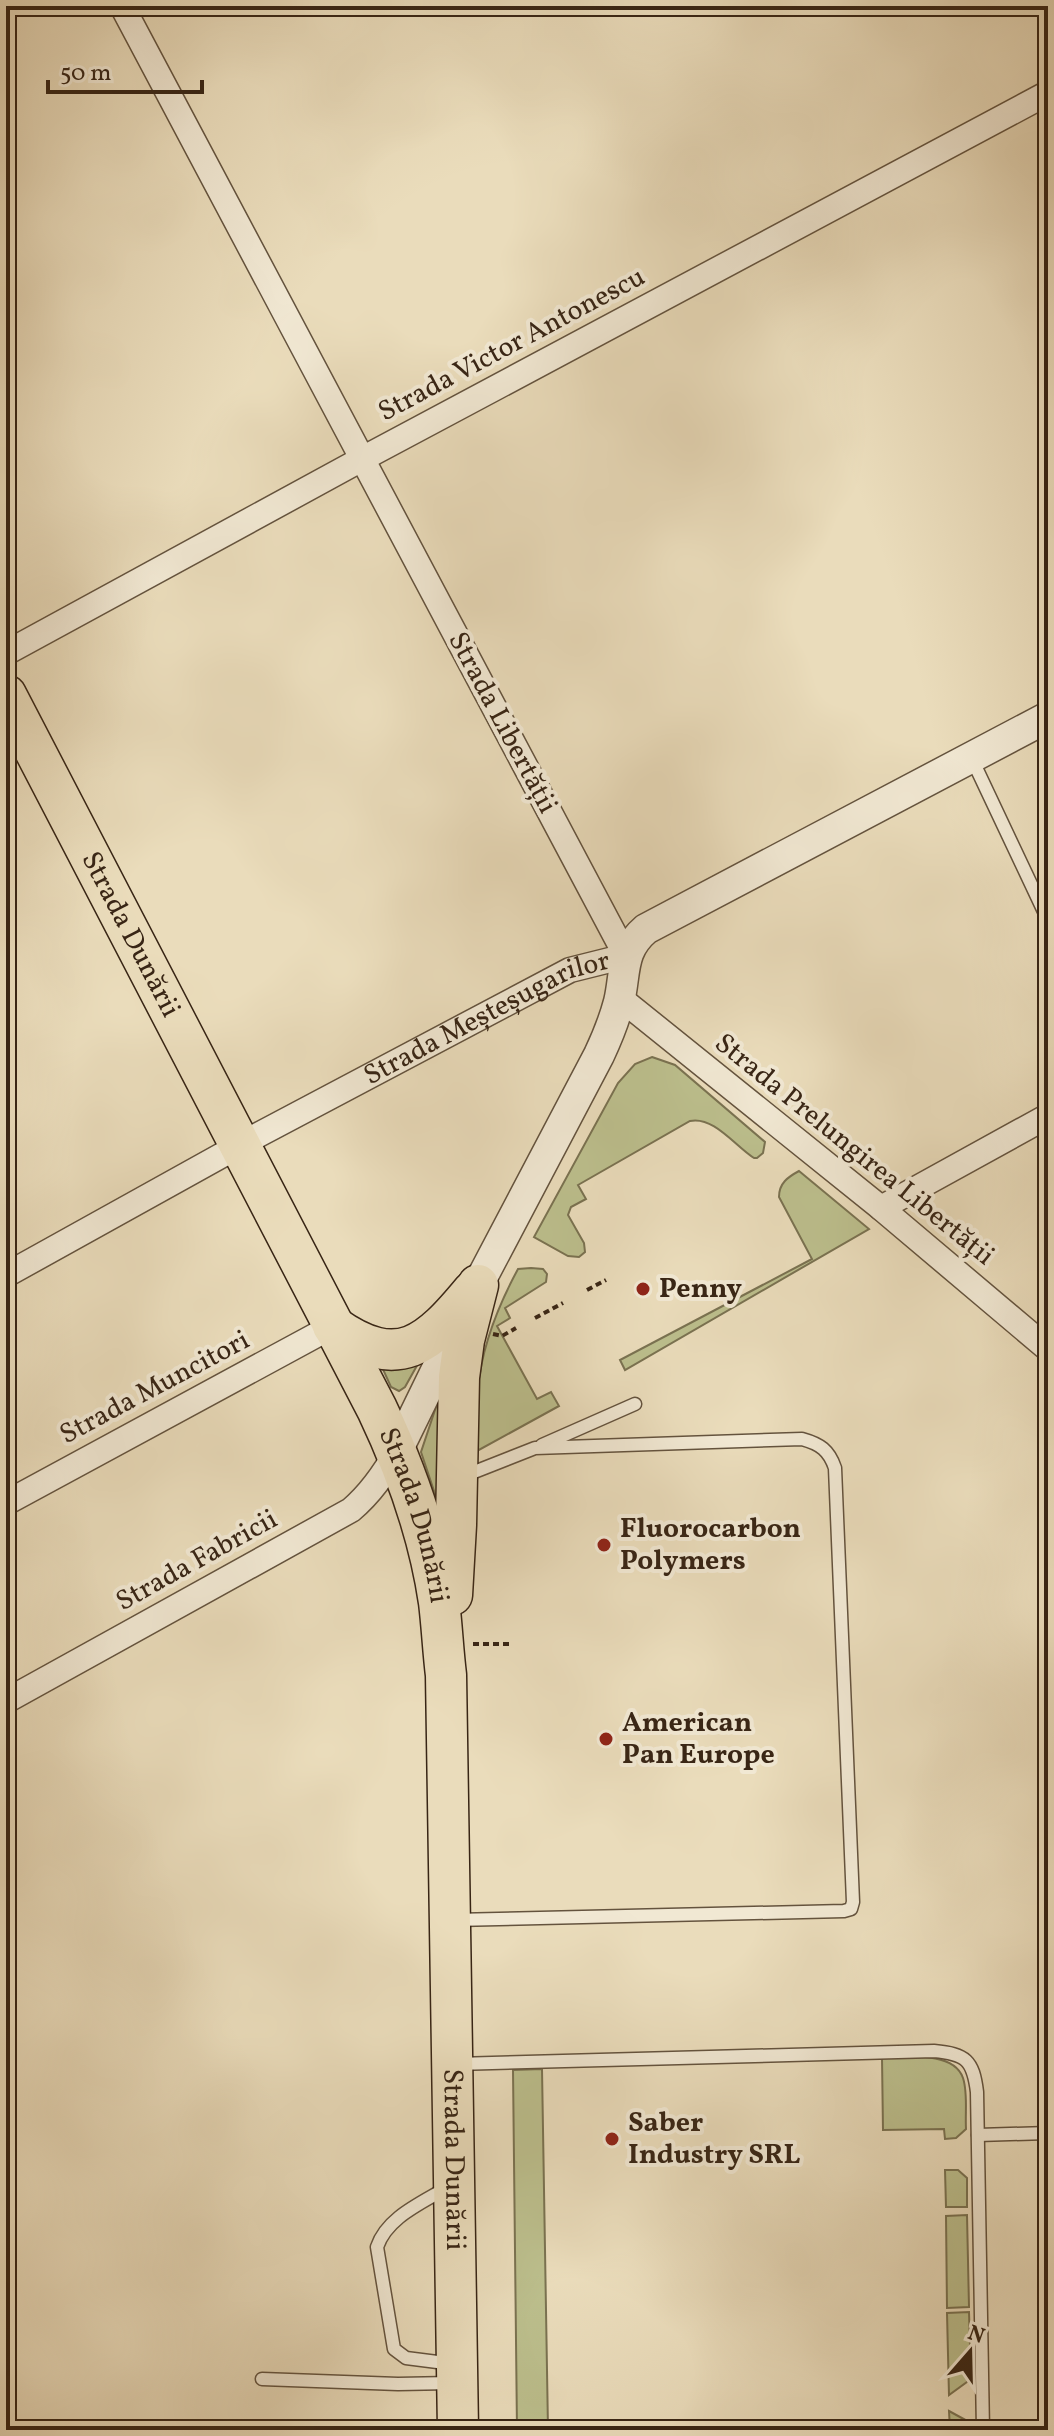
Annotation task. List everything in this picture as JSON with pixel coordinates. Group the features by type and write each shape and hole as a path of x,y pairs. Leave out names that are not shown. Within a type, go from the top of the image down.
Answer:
{"main road":[{"name":"Strada Dunării","path":"6,695 397,1451 417,1507 431,1560 439,1602 446,1675 458,2430"},
{"path":"333,1326 370,1346 386,1349 411,1347 438,1332 478,1285"},
{"path":"446,1675 461,1358 478,1285"}],"street":[{"name":"Strada Libertății","path":"122,6 626,956"},
{"name":"Strada Victor Antonescu","path":"6,653 1048,93"},
{"name":"Strada Meșteșugarilor","path":"6,1275 240,1145 570,970 626,956 632,943 646,929 1048,717"},
{"path":"397,1451 478,1285 595,1065 613,1023 626,956"},
{"name":"Strada Prelungirea Libertății","path":"620,998 881,1208 1048,1349"},
{"path":"881,1208 1048,1116"},
{"name":"Strada Muncitori","path":"6,1503 333,1326"},
{"name":"Strada Fabricii","path":"6,1701 351,1510 377,1483 397,1451"}],"lane":[{"path":"972,759 1048,920"},
{"path":"457,1478 635,1404"},
{"path":"451,1921 844,1911 851,1909 853,1902 835,1468 825,1449 802,1439 535,1448"},
{"path":"453,2064 934,2051 966,2059 974,2071 977,2092 983,2430"},
{"path":"978,2135 1048,2133"},
{"path":"454,2183 405,2213 382,2233 377,2247 394,2349 406,2358 456,2374"},
{"path":"262,2379 398,2384 456,2374"}],"path":[{"path":"587,1290 606,1280"},
{"path":"535,1318 563,1303"},
{"path":"483,1332 502,1336 516,1328"},
{"path":"473,1644 511,1644"}],"green space":[{"path":"652,1057 675,1065 765,1142 763,1153 754,1158 716,1127 690,1121 578,1185 586,1199 571,1207 568,1215 584,1243 585,1252 579,1257 568,1256 534,1237 618,1083 635,1064"},
{"path":"799,1171 869,1229 625,1370 620,1360 812,1259 779,1197 785,1181"},
{"path":"518,1269 543,1269 547,1274 546,1282 505,1308 510,1318 497,1326 537,1399 551,1392 559,1406 477,1451 478,1388 487,1341"},
{"path":"419,1362 405,1387 399,1391 391,1387 381,1365"},
{"path":"445,1380 444,1521 421,1452"},
{"path":"882,2058 939,2059 958,2069 965,2090 966,2129 956,2138 945,2139 944,2129 883,2130"},
{"path":"542,2069 548,2430 517,2430 513,2070"},
{"path":"945,2170 958,2170 967,2178 967,2207 946,2207"},
{"path":"967,2215 969,2307 947,2308 946,2216"},
{"path":"969,2312 971,2379 949,2395 947,2313"},
{"path":"949,2411 971,2423 972,2430 950,2430"}],"place":[{"name":"Penny","path":"643,1289"},
{"name":"Fluorocarbon Polymers","path":"604,1545"},
{"name":"American Pan Europe","path":"606,1739"},
{"name":"Saber Industry SRL","path":"612,2139"}]}
